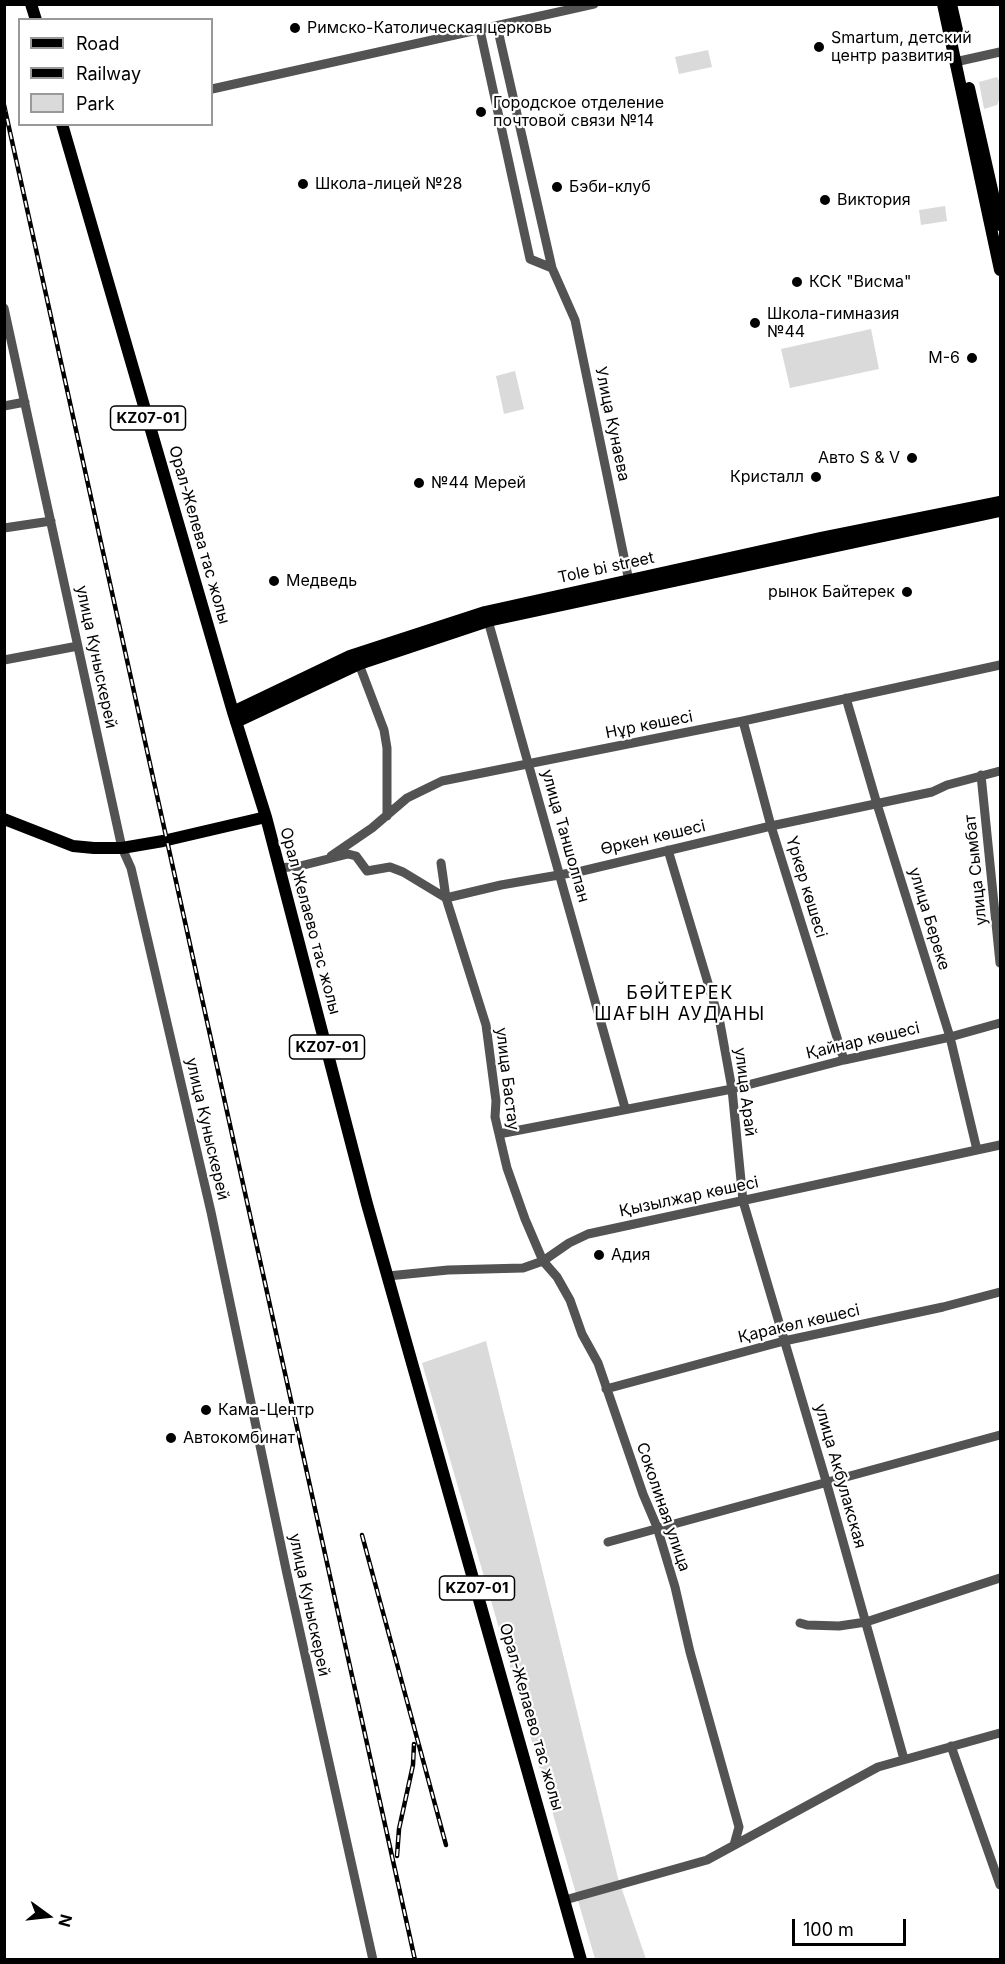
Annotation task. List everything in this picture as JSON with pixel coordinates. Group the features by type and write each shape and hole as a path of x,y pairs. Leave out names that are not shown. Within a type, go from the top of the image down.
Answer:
{"main road":[{"path":"943,4 1000,225"},
{"path":"951,4 959,61 1000,270"},
{"name":"Орал-Желева тас жолы","path":"63,126 235,717"},
{"name":"Tole bi street","path":"235,717 350,657 420,632 1000,502"},
{"name":"Tole bi street","path":"630,585 1000,511"},
{"name":"Tole bi street","path":"235,717 358,664 487,617"},
{"name":"KZ07-01","path":"235,717 266,817"},
{"path":"4,819 73,846 122,848 266,817"},
{"name":"Орал Желаево тас жолы","path":"266,817 367,1204 388,1276"},
{"name":"Орал-Желаево тас жолы","path":"388,1276 581,1959"}],"street":[{"path":"213,89 594,4"},
{"name":"Улица Кунаева","path":"497,26 552,268 575,320 630,585"},
{"path":"480,30 530,259 552,268"},
{"path":"959,61 1000,52"},
{"name":"улица Куныскерей","path":"4,308 122,848 131,868 208,1200 287,1574 373,1959"},
{"path":"4,406 25,402"},
{"path":"4,528 51,521"},
{"name":"улица Таншолпан","path":"487,617 625,1108"},
{"path":"4,660 78,646"},
{"path":"358,664 384,730 387,748 387,816"},
{"name":"Нұр көшесі","path":"324,861 387,816 407,798 442,781 743,721 1000,664"},
{"name":"улица Береке","path":"846,698 950,1037 977,1150"},
{"name":"Үркер көшесі","path":"743,721 771,826 844,1060"},
{"name":"Өркен көшесі","path":"446,898 501,885 561,875 771,826 932,792 947,785 1000,771"},
{"name":"улица Сымбат","path":"981,775 1000,963"},
{"name":"улица Арай","path":"668,850 720,1023 732,1089 743,1202"},
{"path":"279,868 324,861 348,854 356,856 367,871 390,867 403,872 446,898"},
{"name":"улица Бастау","path":"441,863 446,898 486,1025 496,1101 495,1117 507,1168 543,1261"},
{"name":"Қайнар көшесі","path":"499,1134 732,1089 1000,1023"},
{"name":"Қызылжар көшесі","path":"388,1276 448,1270 523,1268 543,1261 569,1243 588,1234 1000,1145"},
{"name":"улица Акбулакская","path":"743,1202 826,1481 904,1760"},
{"name":"Соколиная улица","path":"543,1261 558,1277 570,1300 582,1334 598,1363 643,1494 657,1527 738,1827 734,1845"},
{"name":"Қаракөл көшесі","path":"606,1389 784,1341 1000,1292"},
{"path":"608,1542 1000,1435"},
{"path":"800,1623 839,1626 866,1622 1000,1578"},
{"path":"565,1900 707,1860 878,1767 1000,1733"},
{"path":"951,1746 1000,1885"}],"green space":[{"path":"708,50 712,67 679,74 675,57"},
{"path":"997,77 1000,82 1000,98 997,105 984,109 979,82"},
{"path":"945,206 947,221 921,225 919,210"},
{"path":"871,329 879,369 790,388 781,349"},
{"path":"515,371 524,409 504,414 496,376"},
{"path":"486,1341 618,1878 646,1959 595,1959 422,1363"}],"railway":[{"path":"4,105 415,1960"},
{"path":"362,1535 446,1845"},
{"path":"397,1856 399,1829 413,1765 414,1744"}],"place":[{"name":"Римско-Католическая церковь","path":"295,28"},
{"name":"Smartum, детский центр развития","path":"819,47"},
{"name":"Городское отделение почтовой связи №14","path":"481,112"},
{"name":"Школа-лицей №28","path":"303,184"},
{"name":"Бэби-клуб","path":"557,187"},
{"name":"Виктория","path":"825,200"},
{"name":"КСК \"Висма\"","path":"797,282"},
{"name":"Школа-гимназия №44","path":"755,323"},
{"name":"M-6","path":"972,358"},
{"name":"Авто S & V","path":"912,458"},
{"name":"Кристалл","path":"816,477"},
{"name":"№44 Мерей","path":"419,483"},
{"name":"Медведь","path":"274,581"},
{"name":"рынок Байтерек","path":"907,592"},
{"name":"Адия","path":"599,1255"},
{"name":"Кама-Центр","path":"206,1410"},
{"name":"Автокомбинат","path":"171,1438"}],"district":[{"name":"БӘЙТЕРЕК ШАҒЫН АУДАНЫ","path":"680,1004"}]}
